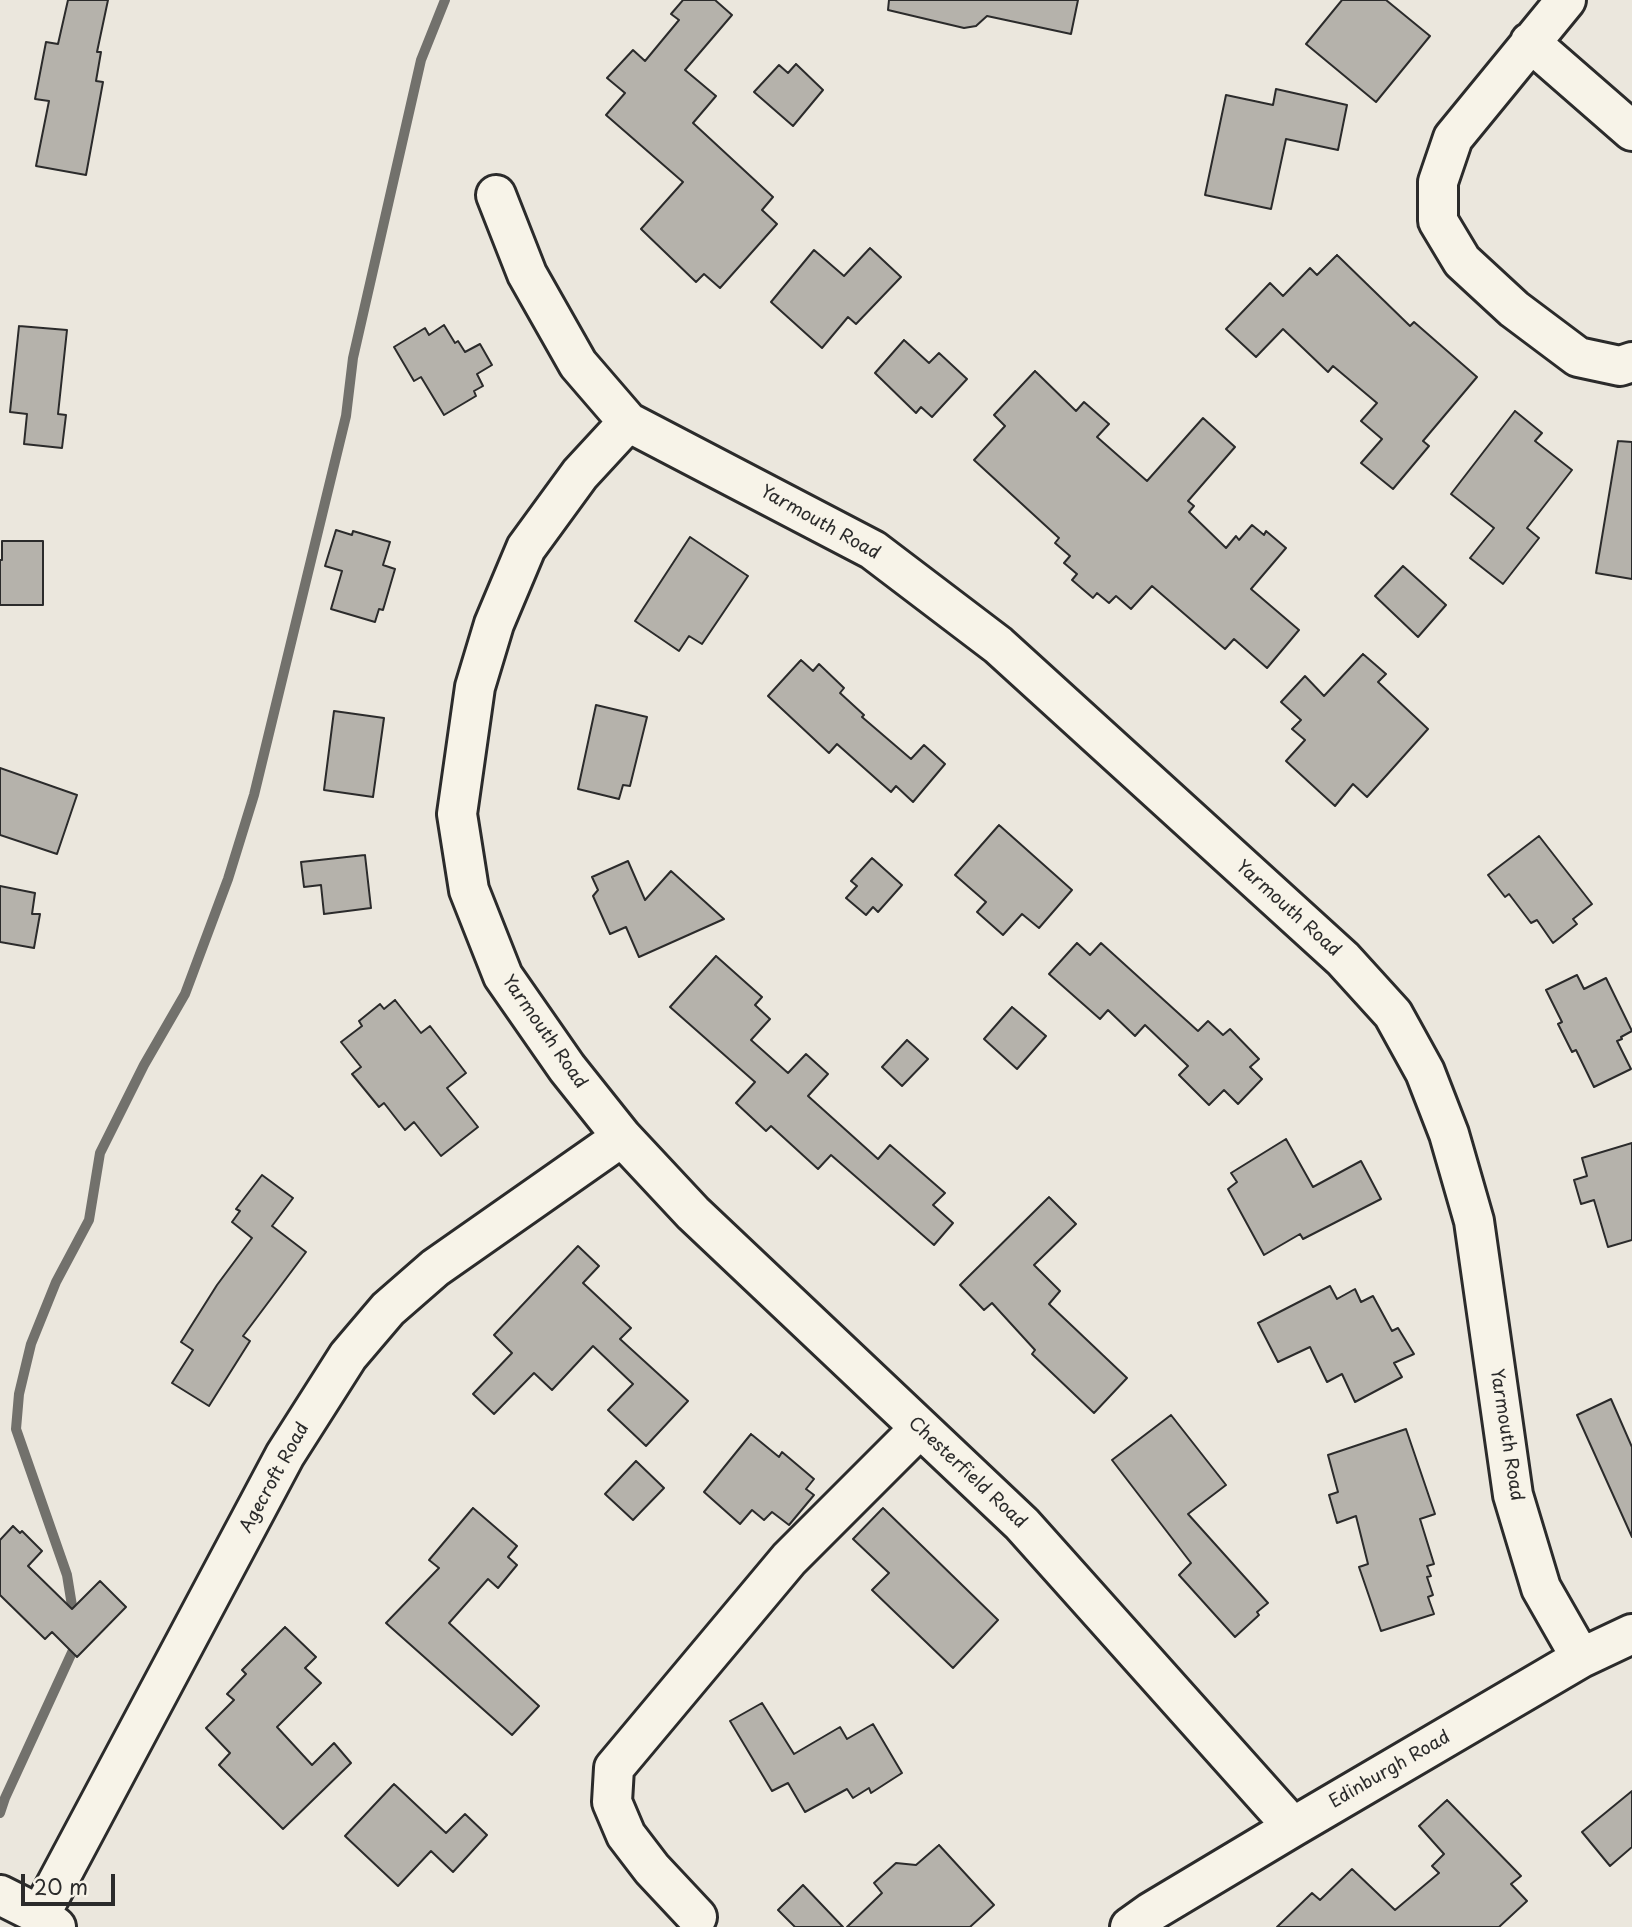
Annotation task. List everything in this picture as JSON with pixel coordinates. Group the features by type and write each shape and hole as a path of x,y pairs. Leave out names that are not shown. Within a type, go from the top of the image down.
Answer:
{"street":[{"path":"1566,0 1453,138 1438,182 1438,221 1462,261 1514,309 1578,357 1620,366 1632,362"},
{"path":"1530,42 1632,131"},
{"name":"Yarmouth Road","path":"496,195 527,274 578,364 628,422 873,550 998,645 1343,959 1393,1014 1425,1072 1449,1134 1474,1221 1513,1495 1541,1588 1581,1658"},
{"name":"Yarmouth Road","path":"622,1137 567,1068 503,976 469,890 457,814 475,687 494,624 526,548 580,474 628,422"},
{"name":"Chesterfield Road","path":"622,1137 693,1213 1021,1524 1293,1826"},
{"name":"Agecroft Road","path":"48,1921 285,1455 348,1356 388,1309 435,1269 622,1137"},
{"path":"697,1917 652,1869 626,1835 612,1802 614,1768 789,1559 920,1428"},
{"name":"Edinburgh Road","path":"1149,1922 1293,1826 1581,1658 1632,1634"},
{"path":"0,1895 48,1921"}],"building":[{"path":"68,0 108,0 97,52 101,52 96,81 103,82 86,175 36,166 49,101 35,99 46,42 58,44"},
{"path":"683,0 715,0 732,15 685,70 716,96 693,123 773,197 762,210 777,224 720,288 704,274 696,282 641,229 683,182 606,115 625,93 607,78 633,50 645,61 679,20 671,14"},
{"path":"889,0 1078,0 1071,34 987,16 976,26 964,28 888,10"},
{"path":"1342,0 1386,0 1430,36 1376,102 1306,44"},
{"path":"796,64 823,90 793,126 754,92 779,65 788,73"},
{"path":"1276,89 1347,105 1338,150 1286,139 1271,209 1205,195 1226,95 1273,105"},
{"path":"870,248 901,277 856,324 848,317 822,348 771,302 814,250 844,276"},
{"path":"1337,255 1410,326 1414,322 1477,377 1423,441 1429,446 1393,489 1361,463 1382,439 1361,421 1377,403 1333,366 1328,372 1283,329 1256,357 1226,329 1270,283 1283,296 1310,268 1317,275"},
{"path":"444,325 455,343 458,341 465,352 480,344 492,365 477,374 483,386 474,391 476,396 444,415 421,377 414,381 394,347 425,328 429,335"},
{"path":"19,326 67,330 58,414 66,415 62,448 24,444 27,414 10,412"},
{"path":"904,340 929,363 939,353 967,379 932,417 921,407 916,413 875,373"},
{"path":"1035,371 1076,411 1084,402 1109,424 1097,437 1147,481 1203,418 1235,447 1188,501 1194,506 1189,512 1226,548 1236,536 1239,540 1252,525 1264,535 1266,531 1286,548 1251,589 1299,630 1267,668 1234,639 1225,649 1152,586 1131,609 1116,596 1109,603 1097,593 1093,598 1072,580 1077,574 1064,563 1070,556 1055,543 1059,538 974,460 1005,426 994,415"},
{"path":"1515,411 1542,433 1535,441 1572,470 1527,528 1539,538 1503,584 1470,558 1494,528 1451,494"},
{"path":"1618,441 1632,442 1632,579 1596,573"},
{"path":"336,530 352,535 353,531 390,542 383,565 395,569 383,610 379,609 375,622 331,609 342,571 325,566"},
{"path":"690,537 748,576 702,644 689,636 679,651 635,621"},
{"path":"2,541 43,541 43,605 0,605"},
{"path":"1403,566 1446,605 1418,637 1375,596"},
{"path":"1363,654 1386,674 1378,682 1428,729 1367,797 1353,784 1335,806 1286,761 1305,740 1292,729 1301,720 1281,702 1305,676 1324,696"},
{"path":"801,660 813,671 819,664 844,688 840,693 864,715 862,717 911,759 924,745 945,764 913,802 896,786 891,792 837,744 829,753 768,696"},
{"path":"596,705 647,717 630,786 623,785 619,799 578,789"},
{"path":"334,711 384,718 373,797 324,790"},
{"path":"0,768 77,795 57,854 0,835"},
{"path":"999,825 1072,890 1039,928 1022,914 1003,935 977,912 986,902 955,875"},
{"path":"1539,836 1592,904 1573,919 1577,924 1553,943 1537,920 1531,923 1509,894 1505,897 1488,875"},
{"path":"365,855 371,908 324,914 321,885 304,887 301,862"},
{"path":"872,858 902,885 878,912 873,907 866,915 846,898 857,886 851,881"},
{"path":"628,861 645,900 671,871 724,919 639,957 626,927 610,934 593,896 598,890 592,877"},
{"path":"0,886 35,893 32,914 40,914 34,948 0,942"},
{"path":"1077,943 1090,955 1101,943 1198,1031 1208,1021 1223,1035 1230,1029 1259,1059 1250,1067 1262,1079 1238,1104 1224,1090 1209,1105 1179,1075 1188,1066 1145,1025 1135,1036 1108,1010 1100,1019 1049,974"},
{"path":"716,956 762,997 755,1005 770,1019 751,1040 788,1073 806,1054 828,1074 808,1096 878,1159 890,1145 945,1193 933,1205 953,1223 934,1245 831,1155 818,1169 771,1126 766,1131 736,1103 755,1082 670,1007"},
{"path":"1577,975 1584,989 1606,978 1632,1031 1617,1041 1631,1069 1594,1087 1576,1050 1572,1052 1558,1024 1562,1022 1546,990"},
{"path":"395,1000 421,1033 430,1026 466,1073 447,1088 478,1127 441,1156 414,1122 405,1130 384,1103 379,1107 352,1074 361,1067 341,1042 362,1026 359,1021 380,1004 384,1009"},
{"path":"1012,1007 1046,1036 1017,1069 984,1039"},
{"path":"907,1040 928,1059 902,1086 882,1067"},
{"path":"1286,1139 1313,1187 1361,1161 1381,1199 1303,1239 1300,1234 1264,1255 1228,1189 1237,1182 1231,1173"},
{"path":"1632,1143 1632,1240 1608,1247 1594,1200 1581,1204 1574,1180 1587,1176 1582,1158"},
{"path":"262,1175 293,1198 272,1226 306,1252 243,1336 250,1341 209,1406 172,1383 193,1350 181,1342 217,1285 252,1238 232,1222 240,1211 236,1209"},
{"path":"1049,1197 1076,1224 1034,1265 1060,1291 1049,1304 1127,1378 1094,1413 1032,1354 1035,1350 992,1303 984,1310 960,1285"},
{"path":"578,1246 599,1266 583,1283 631,1328 620,1339 688,1401 646,1446 608,1410 633,1384 593,1346 552,1390 534,1373 494,1414 473,1394 512,1353 494,1335"},
{"path":"1330,1286 1337,1299 1355,1289 1361,1302 1373,1296 1392,1331 1398,1328 1414,1354 1394,1363 1402,1377 1355,1402 1342,1374 1327,1382 1310,1347 1278,1362 1258,1323"},
{"path":"1611,1399 1632,1447 1632,1537 1577,1415"},
{"path":"1171,1415 1226,1485 1188,1514 1268,1603 1235,1637 1179,1575 1191,1563 1112,1460"},
{"path":"1406,1429 1435,1514 1420,1519 1434,1564 1427,1566 1431,1576 1427,1577 1433,1595 1428,1597 1434,1614 1381,1631 1359,1567 1368,1564 1356,1516 1337,1523 1329,1495 1338,1492 1328,1455"},
{"path":"751,1434 779,1457 782,1452 814,1479 806,1489 814,1495 789,1525 772,1512 764,1520 752,1510 740,1524 704,1492"},
{"path":"636,1461 664,1488 633,1520 605,1494"},
{"path":"473,1508 517,1546 508,1557 517,1565 498,1588 488,1579 449,1623 539,1706 512,1735 386,1623 439,1568 429,1560"},
{"path":"883,1508 998,1620 953,1668 872,1590 889,1573 853,1539"},
{"path":"13,1526 42,1551 28,1566 72,1609 100,1581 126,1607 77,1657 52,1632 45,1639 0,1595 0,1540"},
{"path":"285,1627 316,1657 305,1668 321,1683 277,1727 312,1765 334,1743 351,1763 283,1829 219,1765 230,1753 206,1728 234,1700 227,1694 246,1674 242,1670"},
{"path":"762,1703 794,1754 840,1727 847,1739 873,1724 902,1773 871,1793 869,1788 853,1798 847,1789 805,1812 788,1783 772,1791 730,1721"},
{"path":"394,1784 446,1833 465,1814 487,1835 453,1872 431,1851 398,1886 345,1836"},
{"path":"1632,1791 1632,1847 1610,1866 1582,1832"},
{"path":"1447,1800 1521,1876 1511,1884 1527,1901 1499,1927 1277,1927 1312,1893 1320,1900 1352,1869 1395,1910 1439,1873 1432,1866 1444,1854 1419,1826"},
{"path":"939,1845 994,1905 970,1927 847,1927 882,1893 874,1883 896,1863 916,1865"},
{"path":"803,1885 843,1927 795,1927 778,1910"}],"waterway":[{"path":"74,1618 67,1575 16,1429 19,1394 31,1344 56,1282 89,1220 100,1153 144,1065 185,994 228,879 254,795 346,416 353,358 421,60 445,0"},
{"path":"0,1813 74,1648 74,1640"}]}
